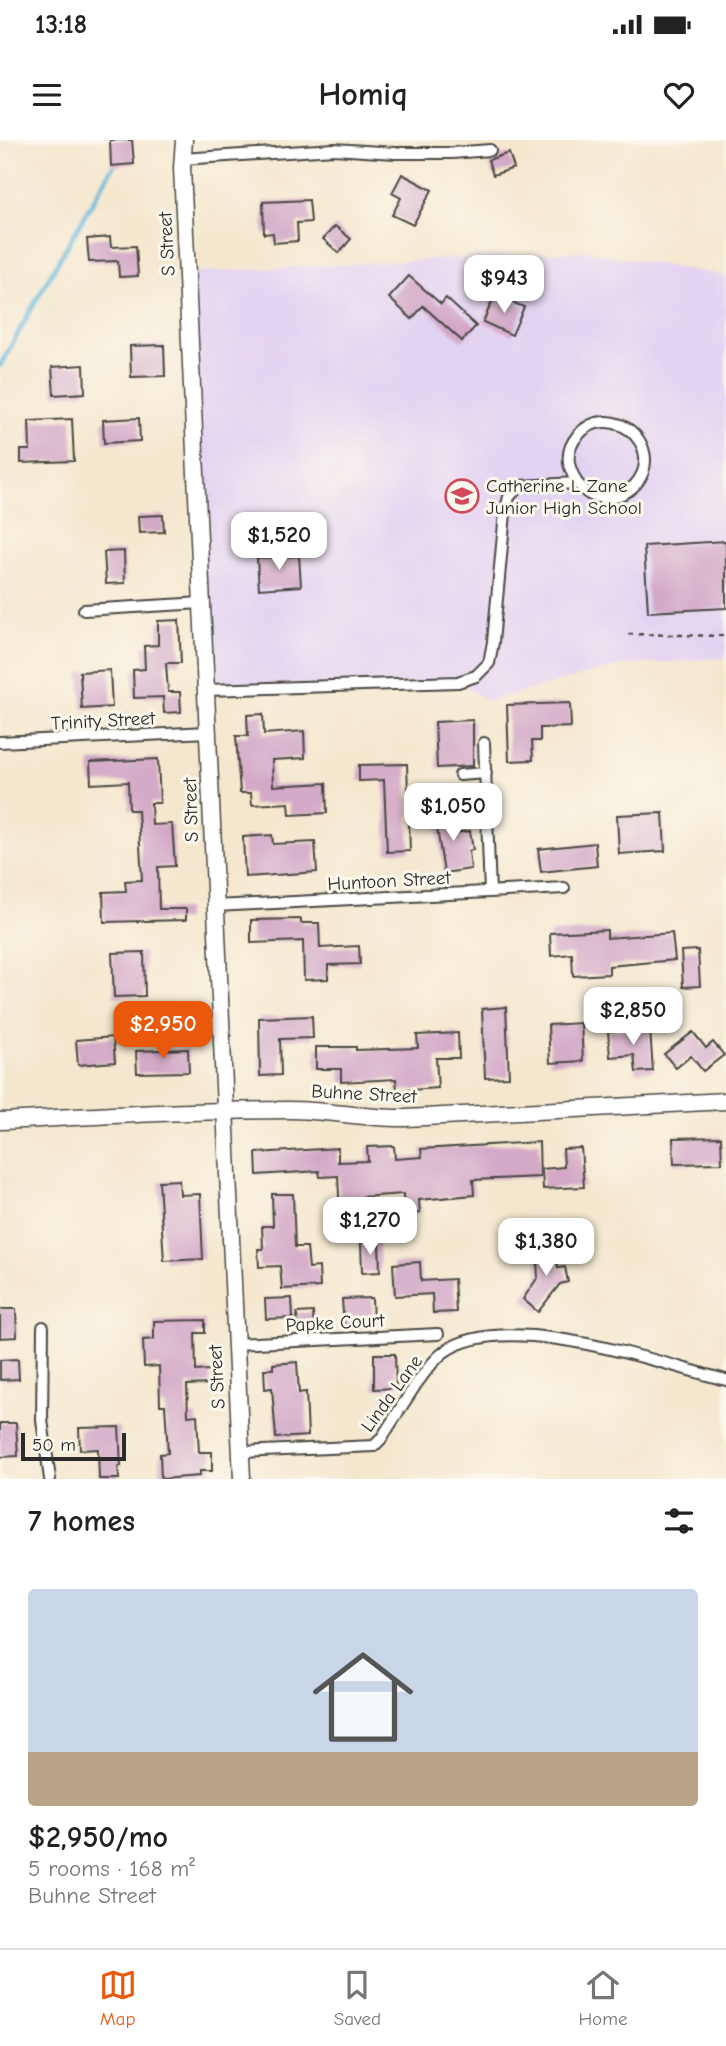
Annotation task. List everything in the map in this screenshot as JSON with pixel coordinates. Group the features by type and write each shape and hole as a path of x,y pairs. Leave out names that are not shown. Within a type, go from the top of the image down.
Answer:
{"main road":[{"name":"S Street","path":"184,140 182,159 242,1479"},
{"name":"Buhne Street","path":"0,1121 225,1110 294,1110 399,1118 726,1101"}],"street":[{"path":"182,159 334,149 440,153 490,150"},
{"path":"206,690 458,682 476,676 489,663 491,653 505,513 509,497 519,486 576,483 590,494 607,498 624,494 634,487 643,472 645,455 639,439 632,431 618,423 602,422 586,427 571,445 568,462 576,483"},
{"path":"84,610 202,603"},
{"name":"Trinity Street","path":"0,742 208,732"},
{"path":"484,743 490,892"},
{"path":"460,775 486,773"},
{"name":"Huntoon Street","path":"215,906 564,888"},
{"path":"43,1327 42,1420 50,1479"},
{"name":"Papke Court","path":"235,1344 438,1334"},
{"name":"Linda Lane","path":"240,1452 374,1446 429,1367 443,1353 464,1341 480,1337 536,1336 574,1340 726,1380"}],"path":[{"path":"628,634 726,636"}],"shaded area":[{"name":"Catherine L Zane Junior High School","path":"585,251 726,276 726,658 620,666 488,701 458,682 206,690 188,273"}],"building":[{"path":"110,140 132,140 134,164 111,166"},
{"path":"509,153 514,168 493,175 488,160"},
{"path":"402,174 432,190 413,225 392,215 401,198 392,193"},
{"path":"309,200 311,222 297,223 298,241 274,243 273,233 264,234 263,202"},
{"path":"335,226 351,239 339,253 323,239"},
{"path":"110,237 111,247 136,246 138,276 119,277 118,261 89,262 87,239"},
{"path":"409,276 441,304 446,298 476,326 462,341 423,306 412,319 389,298"},
{"path":"495,295 524,307 512,335 483,322"},
{"path":"164,345 165,376 131,377 130,346"},
{"path":"84,365 85,393 54,395 52,367"},
{"path":"139,418 140,441 104,443 103,420"},
{"path":"72,419 74,461 21,463 21,450 30,450 29,421"},
{"path":"163,515 164,532 139,533 138,516"},
{"path":"726,541 726,608 648,612 644,546"},
{"path":"124,551 125,583 106,584 104,552"},
{"path":"299,556 301,586 259,589 257,558"},
{"path":"179,620 181,663 166,663 168,692 180,692 181,712 164,713 163,697 134,698 133,670 145,669 144,646 158,645 158,621"},
{"path":"110,670 112,707 82,709 80,672"},
{"path":"570,703 571,727 540,728 540,741 532,741 533,760 509,761 507,705"},
{"path":"263,714 264,734 304,731 305,758 272,760 273,786 326,783 327,813 290,815 289,803 252,805 251,793 240,793 236,736 248,736 247,715"},
{"path":"473,720 473,766 437,768 435,722"},
{"path":"158,759 160,803 151,803 152,825 172,824 175,866 158,867 159,909 186,909 186,920 104,922 103,892 126,891 125,881 142,880 138,810 129,810 128,782 91,784 90,762"},
{"path":"407,764 410,851 387,852 384,780 359,781 359,765"},
{"path":"451,806 455,833 470,831 473,850 469,851 471,869 444,873 434,809"},
{"path":"663,813 665,851 619,854 617,815"},
{"path":"272,835 273,844 315,842 317,872 245,877 243,837"},
{"path":"595,843 597,866 541,872 538,849"},
{"path":"301,919 301,923 319,923 320,948 359,946 360,964 328,965 328,979 304,980 303,941 251,943 251,920"},
{"path":"607,930 607,938 672,933 675,960 609,966 609,974 573,976 572,954 551,956 550,933"},
{"path":"698,950 700,986 683,987 681,951"},
{"path":"144,952 145,996 114,997 112,953"},
{"path":"506,1007 509,1077 485,1078 482,1009"},
{"path":"312,1016 313,1038 280,1039 281,1075 260,1076 259,1018"},
{"path":"581,1023 583,1061 550,1063 548,1025"},
{"path":"650,1029 653,1071 636,1072 634,1055 610,1057 608,1031"},
{"path":"693,1032 706,1048 713,1042 724,1055 703,1071 691,1056 676,1068 664,1054"},
{"path":"458,1033 459,1058 436,1058 438,1088 397,1091 396,1079 341,1082 341,1069 316,1069 316,1047 356,1047 356,1050 418,1048 417,1035"},
{"path":"113,1037 115,1062 78,1065 76,1040"},
{"path":"188,1049 189,1072 137,1073 136,1051"},
{"path":"721,1137 722,1163 674,1164 673,1138"},
{"path":"539,1142 540,1177 473,1180 474,1195 419,1200 420,1213 404,1214 403,1194 362,1197 362,1215 340,1216 338,1176 320,1177 319,1171 257,1175 256,1153 338,1148 338,1162 368,1161 367,1147 394,1146 395,1159 422,1157 421,1149"},
{"path":"581,1148 584,1187 543,1189 542,1169 564,1167 563,1149"},
{"path":"179,1180 180,1195 200,1194 203,1259 164,1261 159,1181"},
{"path":"272,1194 293,1194 295,1247 307,1247 309,1268 319,1267 320,1287 282,1289 280,1266 259,1267 258,1249 263,1249 262,1226 273,1226"},
{"path":"379,1241 380,1272 362,1273 361,1242"},
{"path":"556,1246 558,1268 565,1267 568,1282 560,1284 538,1312 523,1299 538,1277 536,1248"},
{"path":"420,1262 421,1281 454,1279 456,1312 433,1313 432,1294 395,1296 393,1264"},
{"path":"292,1298 293,1318 266,1319 265,1299"},
{"path":"372,1298 373,1326 344,1327 342,1299"},
{"path":"0,1309 16,1309 17,1337 0,1338"},
{"path":"313,1312 314,1331 298,1331 297,1313"},
{"path":"205,1320 205,1333 195,1333 196,1371 210,1370 210,1384 187,1385 188,1416 197,1415 199,1452 212,1452 212,1471 200,1471 200,1476 161,1479 160,1454 168,1453 165,1405 160,1405 159,1366 144,1367 143,1340 154,1339 154,1321"},
{"path":"374,1354 395,1354 396,1388 374,1389"},
{"path":"18,1359 19,1379 0,1380 0,1360"},
{"path":"297,1362 299,1393 306,1392 308,1436 276,1438 272,1388 265,1389 264,1369 273,1369 273,1364"},
{"path":"0,1423 16,1423 18,1456 0,1457"},
{"path":"119,1427 119,1479 99,1479 98,1449 80,1450 79,1428"}],"waterway":[{"path":"0,366 115,163"}],"place":[{"name":"Catherine L Zane Junior High School","path":"462,496"}]}
